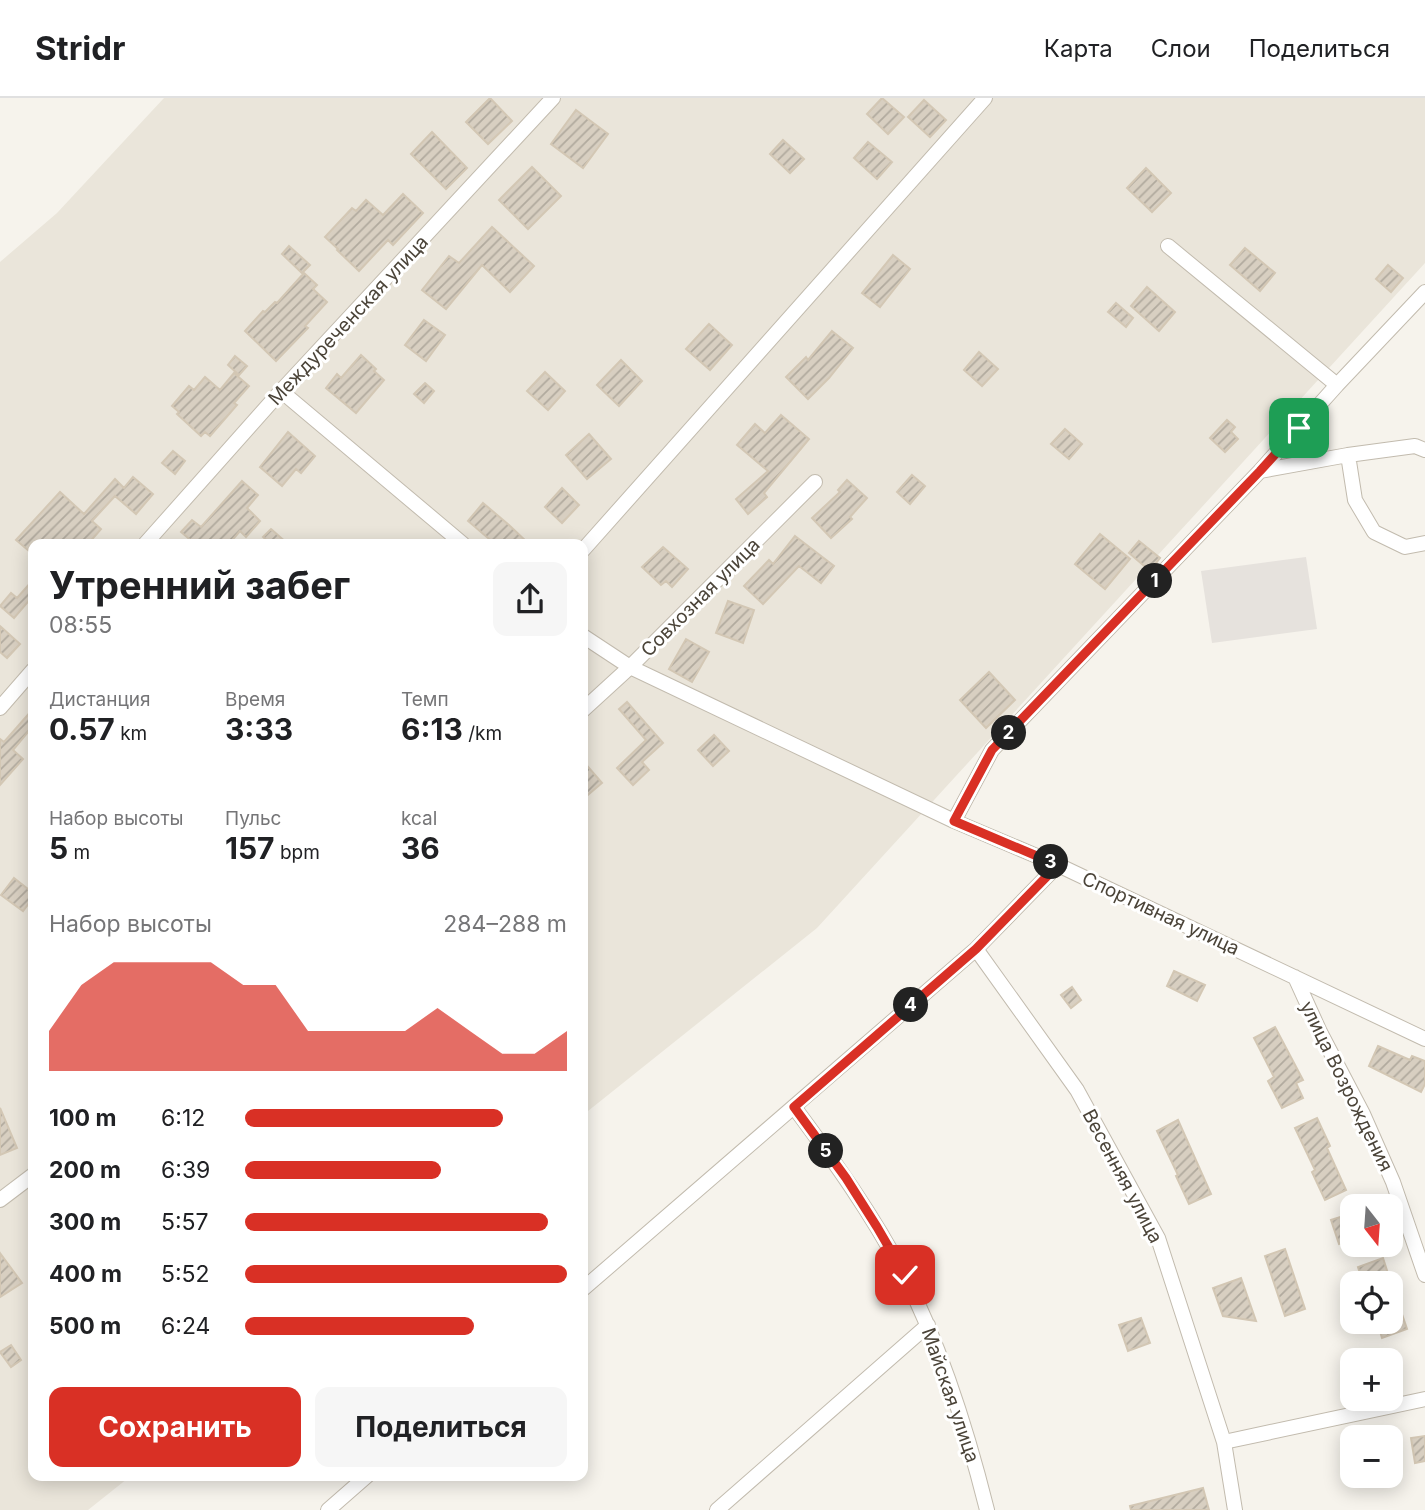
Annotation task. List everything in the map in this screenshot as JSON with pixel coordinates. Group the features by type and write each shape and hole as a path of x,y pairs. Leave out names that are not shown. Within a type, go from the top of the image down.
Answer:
{"street":[{"name":"Междуреченская улица","path":"149,539 281,391 553,98"},
{"path":"588,544 985,98"},
{"path":"1168,246 1337,384"},
{"path":"954,821 992,750 1260,471 1337,384 1425,292"},
{"path":"281,391 457,539"},
{"path":"1260,471 1415,446 1425,450"},
{"path":"1348,455 1355,500 1374,532 1405,547 1425,543"},
{"name":"Совхозная улица","path":"588,705 815,482"},
{"name":"Спортивная улица","path":"588,639 629,667 954,821 1058,865 1425,1039"},
{"path":"0,708 28,676"},
{"path":"588,1285 976,949 1058,865"},
{"name":"Весенняя улица","path":"976,949 1077,1090 1158,1238 1224,1442 1236,1510"},
{"name":"улица Возрождения","path":"1295,977 1363,1114 1393,1182 1425,1275"},
{"name":"Майская улица","path":"794,1107 846,1178 905,1275 928,1325 950,1384 987,1510"},
{"path":"0,1200 28,1179"},
{"path":"717,1510 928,1325"},
{"path":"1224,1442 1425,1399"},
{"path":"328,1510 361,1481"}],"shaded area":[{"path":"164,98 1425,98 1425,263 817,928 588,1111 588,539 28,539 28,1481 124,1481 88,1510 0,1510 0,262 57,213"},
{"path":"1306,557 1317,629 1212,643 1201,571"}],"building":[{"path":"490,98 512,121 488,144 466,122"},
{"path":"882,98 904,117 888,134 867,114"},
{"path":"924,100 946,120 930,137 908,117"},
{"path":"576,110 608,134 583,168 551,144"},
{"path":"432,132 467,168 446,189 411,154"},
{"path":"783,140 804,159 790,173 770,154"},
{"path":"868,142 892,162 877,179 854,158"},
{"path":"532,167 561,196 528,229 499,200"},
{"path":"1146,168 1171,193 1152,212 1127,188"},
{"path":"403,194 423,213 393,245 388,240 359,271 325,237 352,208 356,211 366,200 383,215"},
{"path":"492,227 534,266 510,292 482,265 446,309 422,290 449,256 459,263"},
{"path":"289,246 310,265 302,273 282,254"},
{"path":"1245,248 1275,273 1260,291 1230,265"},
{"path":"893,255 910,269 880,307 862,293"},
{"path":"1388,265 1403,278 1391,292 1376,279"},
{"path":"304,273 317,285 313,289 327,302 305,326 308,328 276,361 245,331 263,311 277,303"},
{"path":"1147,287 1175,312 1159,331 1131,306"},
{"path":"1116,303 1133,318 1126,327 1108,312"},
{"path":"424,320 445,335 426,361 405,345"},
{"path":"709,324 732,345 710,370 686,349"},
{"path":"832,331 853,348 808,399 786,377 806,357 808,360"},
{"path":"979,352 998,369 982,386 964,370"},
{"path":"361,355 384,380 356,413 326,388 337,374 341,378"},
{"path":"235,356 247,366 239,375 228,365"},
{"path":"621,360 642,381 619,406 597,385"},
{"path":"545,372 565,391 548,410 527,391"},
{"path":"234,373 249,386 234,403 237,405 210,436 205,432 201,436 172,406 189,386 194,390 205,377 220,390"},
{"path":"425,383 434,391 424,403 414,394"},
{"path":"781,415 809,439 764,493 767,497 748,514 736,499 768,471 737,445 755,424 765,433"},
{"path":"1227,420 1235,427 1231,432 1238,439 1225,452 1210,438"},
{"path":"1065,429 1082,444 1069,459 1051,444"},
{"path":"288,432 315,456 301,473 296,469 282,486 260,467"},
{"path":"589,434 611,459 587,479 566,455"},
{"path":"173,451 185,461 175,474 162,463"},
{"path":"912,475 925,486 910,504 897,492"},
{"path":"133,477 153,494 136,514 115,496 92,521 101,529 92,539 28,539 28,550 16,540 60,492 84,514 115,479 124,488"},
{"path":"847,480 867,498 850,517 852,519 831,538 812,518 840,492 838,490"},
{"path":"242,481 258,495 247,508 260,521 246,537 240,531 233,539 189,539 181,532 192,520 201,527"},
{"path":"562,488 579,505 562,523 545,507"},
{"path":"483,503 524,539 489,539 468,521"},
{"path":"271,529 282,539 265,539 263,537"},
{"path":"1100,534 1130,559 1105,589 1075,564"},
{"path":"795,536 834,566 821,583 799,566 763,604 744,586 769,560 773,564"},
{"path":"1139,541 1160,558 1150,571 1129,553"},
{"path":"663,547 688,569 672,587 666,581 661,585 642,567"},
{"path":"28,586 28,602 14,618 0,606 11,593 17,598"},
{"path":"728,601 754,610 743,643 716,633"},
{"path":"0,626 20,644 7,658 0,652"},
{"path":"686,639 709,652 692,682 669,669"},
{"path":"989,672 1015,700 986,728 960,700"},
{"path":"627,702 663,743 642,762 649,770 633,785 617,768 646,740 619,709"},
{"path":"28,715 28,732 13,750 23,759 0,785 0,739 4,742"},
{"path":"714,735 729,751 713,766 698,750"},
{"path":"588,767 602,783 588,795"},
{"path":"14,878 28,889 28,904 23,911 1,895"},
{"path":"1174,971 1205,985 1197,1001 1167,986"},
{"path":"1072,987 1081,1000 1071,1008 1061,995"},
{"path":"1275,1027 1303,1080 1296,1083 1303,1098 1282,1108 1268,1081 1274,1077 1254,1038"},
{"path":"1378,1046 1410,1060 1412,1056 1425,1061 1425,1084 1421,1092 1369,1066"},
{"path":"0,1108 17,1148 0,1155"},
{"path":"1317,1118 1346,1190 1325,1200 1312,1172 1315,1170 1295,1128"},
{"path":"1178,1120 1211,1194 1189,1204 1157,1131"},
{"path":"1340,1217 1339,1244 1331,1220"},
{"path":"1285,1249 1305,1309 1285,1316 1265,1256"},
{"path":"0,1253 22,1283 0,1297"},
{"path":"1383,1258 1387,1271 1359,1271 1358,1267"},
{"path":"1241,1278 1256,1321 1223,1316 1213,1288"},
{"path":"1141,1318 1150,1343 1128,1351 1119,1325"},
{"path":"11,1345 21,1360 11,1367 0,1352"},
{"path":"1425,1436 1425,1461 1415,1463 1411,1438"},
{"path":"1203,1488 1209,1510 1131,1510 1130,1506"}],"route":[{"path":"905,1275 846,1178 794,1107 976,949 1058,865 954,821 992,750 1299,428"}]}
